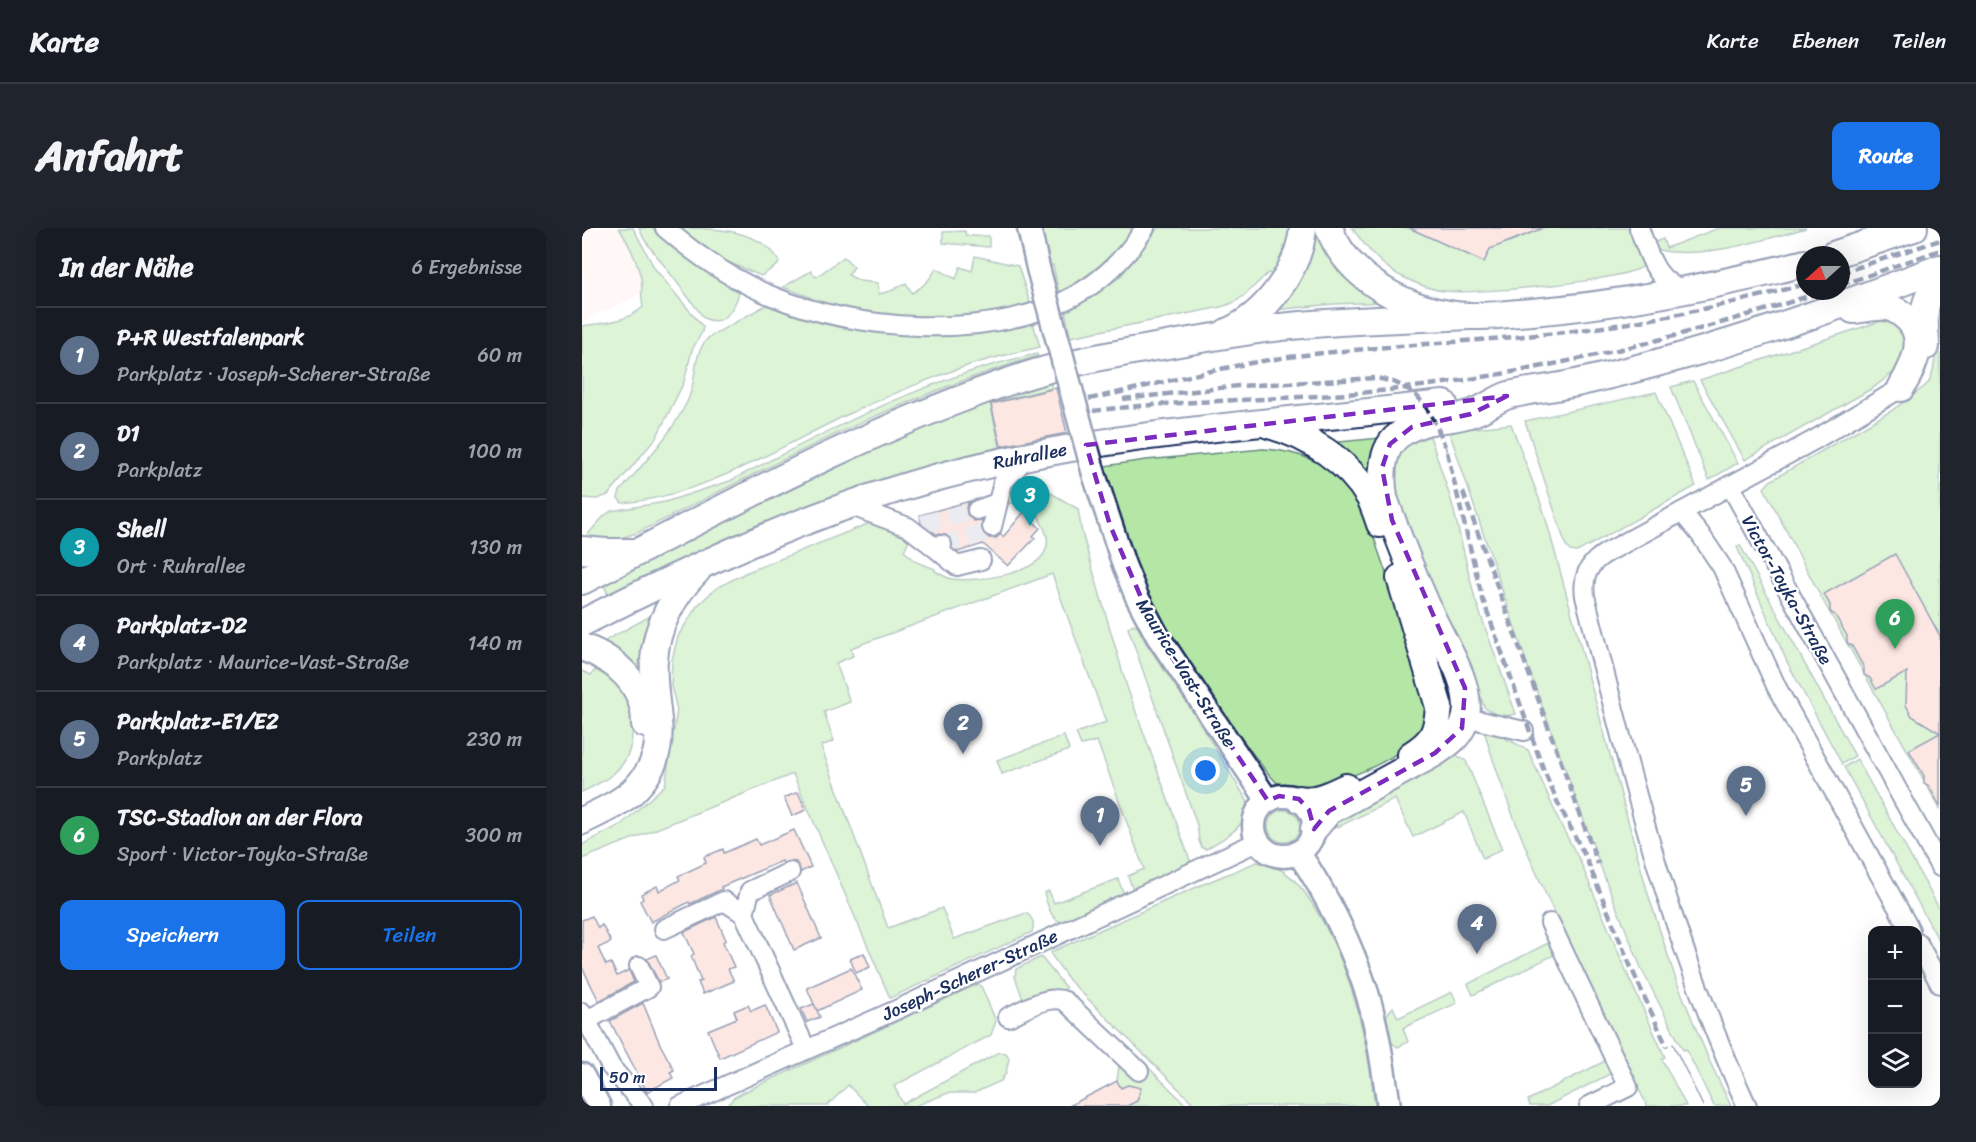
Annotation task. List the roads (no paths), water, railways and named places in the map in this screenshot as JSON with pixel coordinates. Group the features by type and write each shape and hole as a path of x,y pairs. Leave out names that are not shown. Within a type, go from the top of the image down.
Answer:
{"highway":[{"path":"1219,336 1243,324 1274,294 1290,270 1302,241 1303,228"},
{"path":"1329,228 1350,262 1386,291 1427,309 1469,316"},
{"path":"1850,249 1914,228"},
{"path":"582,581 782,478 900,422 1024,377 1087,360 1283,327 1366,320 1469,316 1600,304 1690,290 1796,265"},
{"path":"1314,830 1329,812 1435,753 1451,742 1462,729 1466,710 1465,688 1431,614 1384,498 1382,468 1384,457 1397,436 1428,420 1471,414 1507,396 1577,383 1676,358 1814,315 1940,268"},
{"path":"1901,388 1920,371 1926,355 1924,322 1926,301 1940,284"},
{"path":"1814,315 1889,307 1909,319 1915,328 1919,347 1914,367 1901,388"},
{"name":"Ruhrallee","path":"582,623 654,586 748,543 849,505 941,476 1028,456 1148,435 1432,406 1507,396"},
{"path":"1260,422 1287,430 1329,454 1356,480 1370,499 1393,554 1439,707 1433,737 1425,746 1323,798 1311,801 1299,799"},
{"path":"582,550 617,553 643,550"},
{"path":"582,821 609,808 633,791 651,767 660,731 654,685 657,641 678,592 697,571 710,561"},
{"path":"582,647 606,658 631,679 640,696 645,726 642,752 625,779 612,790 582,805"}],"main road":[{"name":"Maurice-Vast-Straße","path":"1029,228 1094,474 1137,597 1157,635 1268,801"},
{"path":"1279,796 1288,796 1299,799 1310,810 1314,830 1308,844 1298,852 1290,855 1274,854 1258,841 1255,830 1256,816 1268,801 1279,796"},
{"path":"1298,852 1332,909 1367,993 1389,1106"},
{"path":"582,1075 599,1106"}],"street":[{"path":"665,228 687,247 726,272 773,296 854,319 917,326 972,325 1029,313 1066,300 1100,279 1120,262 1145,228"},
{"path":"1639,228 1650,259 1665,280 1674,287 1690,290"},
{"path":"1747,1106 1706,1009 1671,915 1634,792 1583,586 1588,568 1596,559 1816,439 1901,388"},
{"path":"992,527 1003,482 1028,456"},
{"name":"Victor-Toyka-Straße","path":"1730,485 1940,867"},
{"path":"977,510 998,503"},
{"path":"849,505 915,525 957,566 981,560"},
{"path":"1682,512 1722,567 1777,688 1909,926"},
{"path":"1481,721 1524,731"},
{"name":"Joseph-Scherer-Straße","path":"680,1106 896,1010 1258,841"},
{"path":"744,914 750,891 790,872"},
{"path":"664,928 724,901 744,914 806,1049"},
{"path":"1550,923 1628,1087 1589,1106"},
{"path":"1922,952 1940,984"},
{"path":"639,966 649,987 584,1016 611,1067 644,1106"},
{"path":"1008,1017 1049,999 1065,1000 1139,1071"}],"tunnel":[{"path":"922,524 977,510"},
{"path":"942,545 987,532 992,527"}],"tram line":[{"path":"1445,446 1447,452"},
{"path":"1673,1044 1703,1106"}],"railway":[{"path":"1850,270 1940,240"},
{"path":"1850,282 1940,250"},
{"path":"1089,399 1289,357 1574,331 1662,317 1796,286"},
{"path":"1093,411 1162,404 1369,392 1485,377 1656,341 1796,300"},
{"path":"1123,399 1238,386 1376,378 1391,381 1413,393 1428,410 1445,446"},
{"path":"1447,452 1482,597 1543,768 1586,858 1667,1047"},
{"path":"1463,492 1598,864"}],"place":[{"name":"Shell","path":"1030,526"},
{"name":"TSC-Stadion an der Flora","path":"1895,649"},
{"name":"D1","path":"963,754"},
{"name":"Parkplatz-E1/E2","path":"1746,816"},
{"name":"P+R Westfalenpark","path":"1100,846"},
{"name":"Parkplatz-D2","path":"1477,954"}]}
